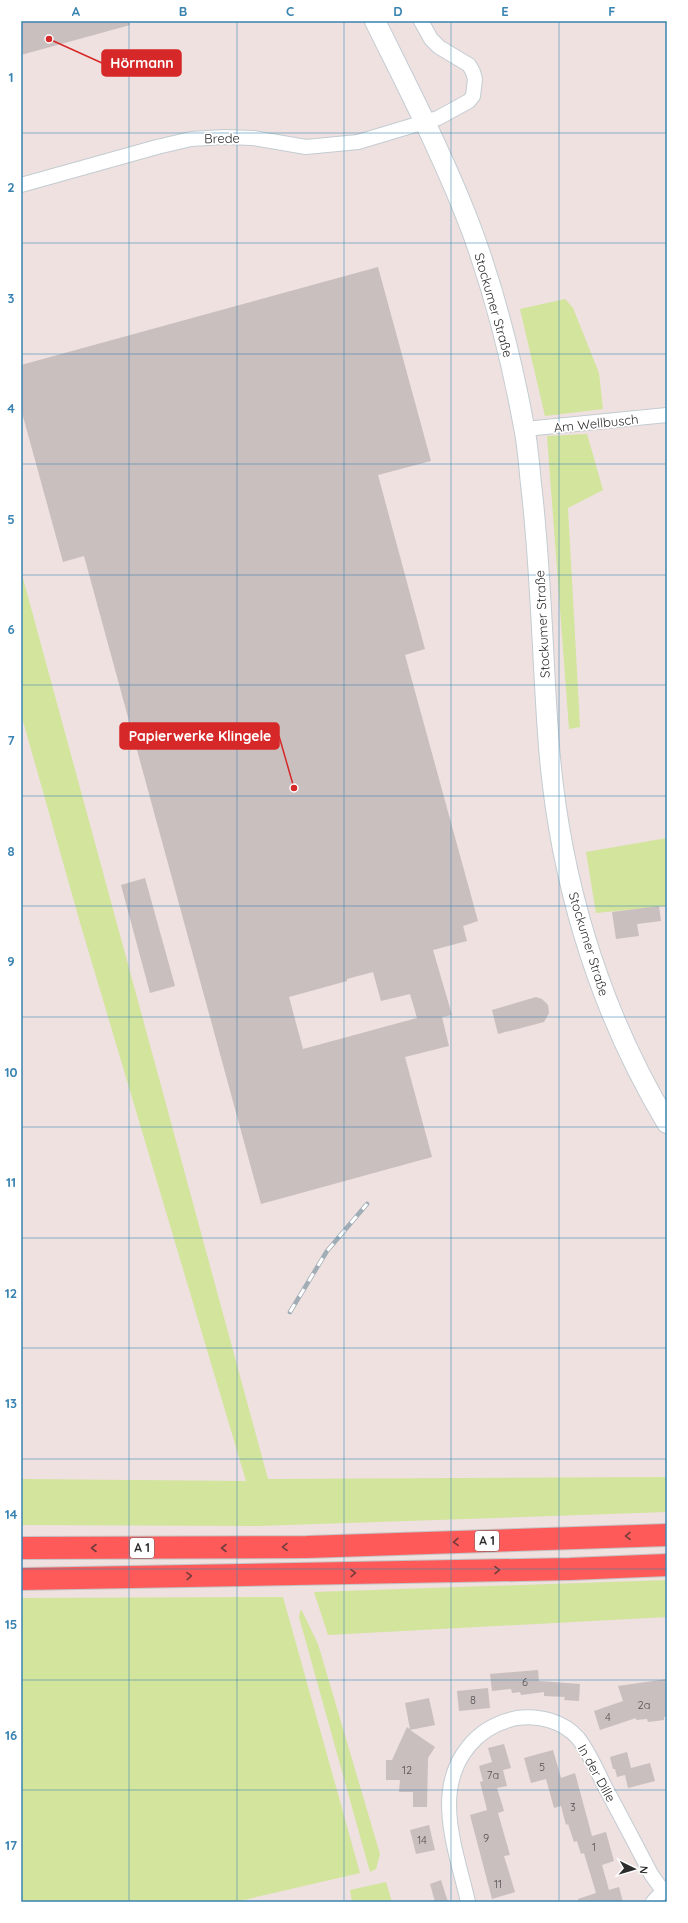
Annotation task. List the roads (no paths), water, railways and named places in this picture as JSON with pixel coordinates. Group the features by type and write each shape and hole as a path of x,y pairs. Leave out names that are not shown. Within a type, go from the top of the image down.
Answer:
{"highway":[{"name":"A 1","path":"21,1548 307,1547 667,1535"},
{"name":"A 1","path":"21,1579 570,1569 667,1565"}],"main road":[{"name":"Stockumer Straße","path":"375,21 426,122 472,232 500,320 525,430 538,557 548,736 554,788 570,883 582,931 600,986 635,1066 667,1123"}],"street":[{"path":"421,21 431,39 439,47 469,65 475,79 473,96 469,101 455,111 426,122"},
{"name":"Brede","path":"21,186 157,147 191,139 224,137 253,138 306,146 358,142 426,122"},
{"name":"Am Wellbusch","path":"525,430 667,415"},
{"name":"In der Dille","path":"468,1902 451,1827 448,1804 449,1785 455,1767 463,1752 475,1739 489,1728 505,1721 519,1718 546,1719 557,1723 578,1738 651,1874 665,1890"},
{"path":"653,1902 665,1890"}],"railway":[{"path":"290,1312 327,1251 367,1204"}],"place":[{"name":"Hörmann","path":"49,39"},
{"name":"Papierwerke Klingele","path":"294,788"}]}
